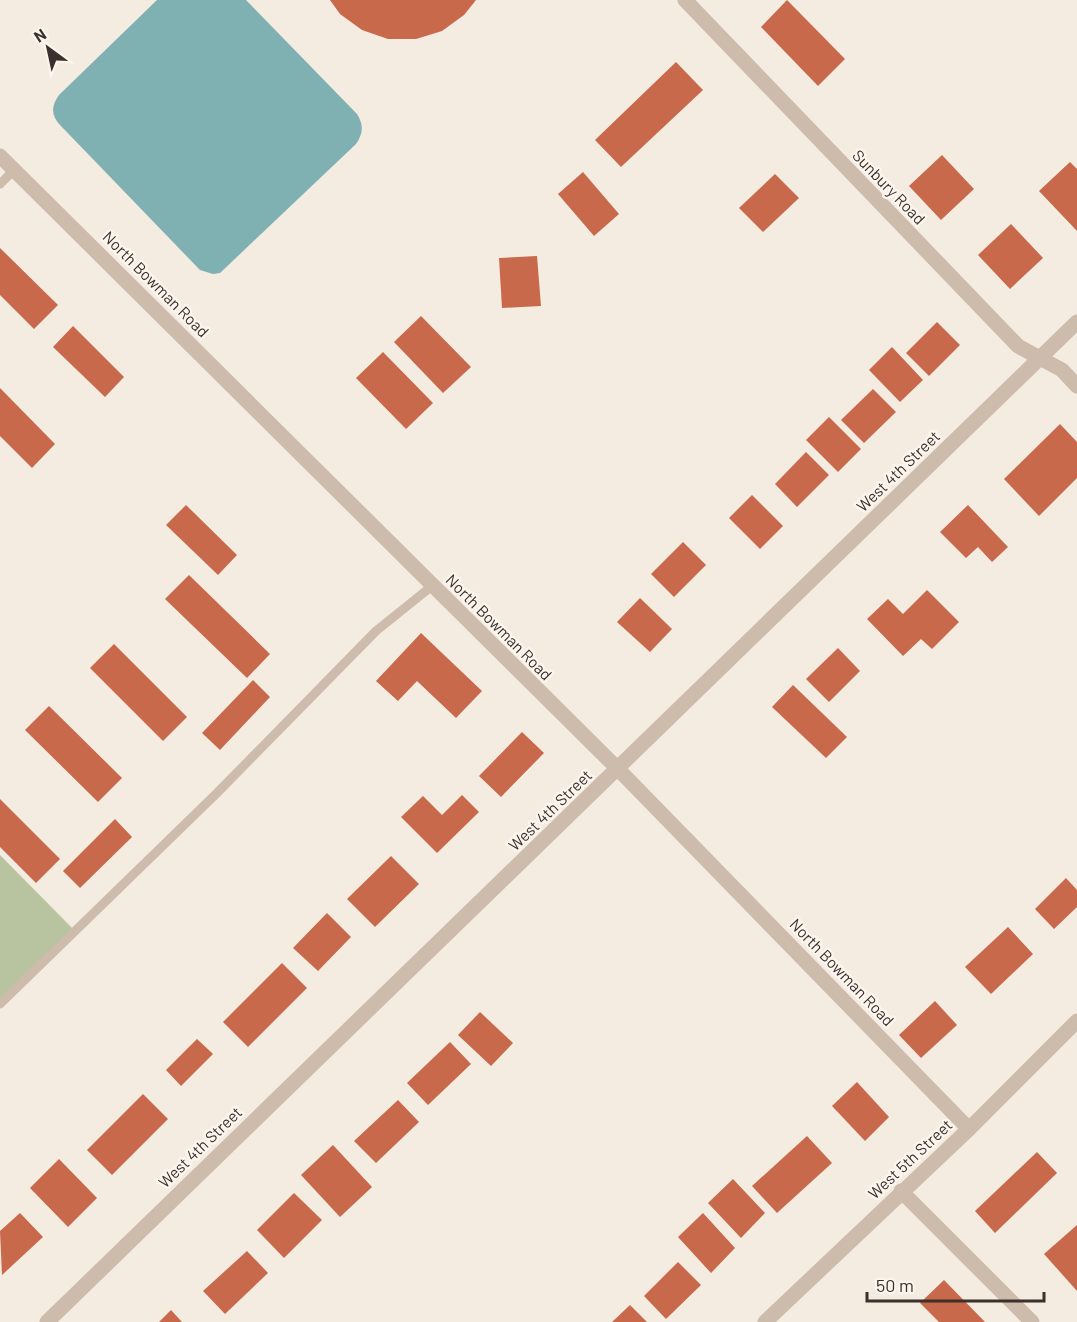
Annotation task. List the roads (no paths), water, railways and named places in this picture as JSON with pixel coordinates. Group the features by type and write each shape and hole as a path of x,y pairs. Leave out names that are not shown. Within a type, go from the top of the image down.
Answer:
{"street":[{"name":"Sunbury Road","path":"685,1 1018,346 1062,370 1077,386"},
{"name":"North Bowman Road","path":"0,156 261,412 432,586 618,769 969,1129"},
{"name":"West 4th Street","path":"47,1322 1077,322"},
{"name":"West 5th Street","path":"765,1322 969,1129 1077,1021"},
{"path":"901,1191 1032,1322"}],"lane":[{"path":"0,184 14,170"},
{"path":"0,1005 217,793 376,631 432,586"}],"water":[{"path":"157,0 246,0 357,114 362,126 356,144 220,273 213,274 200,270 60,125 54,114 53,107 59,95"}]}
